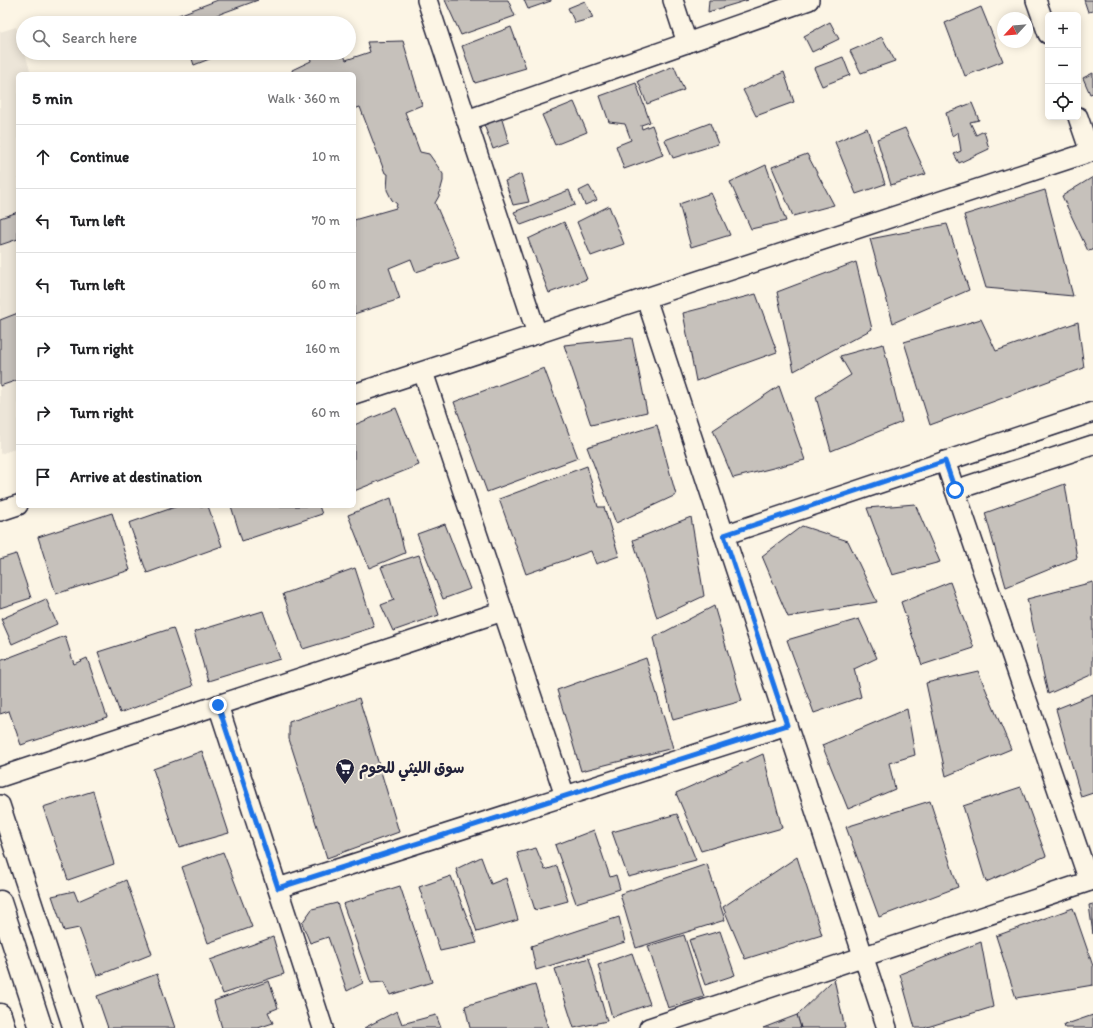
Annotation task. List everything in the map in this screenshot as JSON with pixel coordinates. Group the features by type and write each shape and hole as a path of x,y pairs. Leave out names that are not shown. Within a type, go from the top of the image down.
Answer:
{"main road":[{"path":"0,902 41,1028"},
{"path":"0,1015 4,1028"}],"street":[{"path":"427,0 537,334"},
{"path":"673,0 687,43"},
{"path":"467,120 809,0"},
{"path":"1036,0 1045,26"},
{"path":"356,393 1092,151 1079,120"},
{"path":"646,298 887,1028"},
{"path":"423,372 565,796"},
{"path":"724,535 1093,412"},
{"path":"955,490 1093,445"},
{"path":"649,1028 1091,881 945,461"},
{"path":"0,511 16,506"},
{"path":"0,777 503,611"},
{"path":"218,705 323,1028"},
{"path":"278,888 787,725"},
{"path":"0,805 73,1028"}],"shaded area":[{"path":"16,27 16,60 27,60 30,72 16,72 16,449 0,454 0,32"}],"building":[{"path":"218,0 258,0 214,16 176,16"},
{"path":"445,0 508,0 515,16 461,35"},
{"path":"524,0 551,0 551,1 528,9"},
{"path":"709,0 748,0 708,12"},
{"path":"1084,0 1093,0 1093,11 1088,12"},
{"path":"585,1 593,18 575,23 568,8"},
{"path":"981,7 1003,61 965,76 945,23"},
{"path":"830,22 839,39 812,52 804,36"},
{"path":"511,27 526,68 475,83 462,46"},
{"path":"882,37 895,61 861,73 850,51"},
{"path":"403,41 422,105 405,112 420,152 429,154 443,174 443,181 439,196 435,203 459,258 416,272 411,259 389,268 400,299 356,313 356,219 396,208 397,204 392,200 387,190 388,174 385,173 360,107 356,108 356,72 292,72 292,70 311,60 356,60 356,57 370,52 367,42"},
{"path":"843,57 850,75 822,86 814,68"},
{"path":"192,60 207,60 194,65"},
{"path":"674,66 684,90 647,104 638,81"},
{"path":"784,72 794,102 756,116 743,90"},
{"path":"1093,73 1093,93 1090,94 1083,78"},
{"path":"636,83 650,122 641,125 642,129 652,125 663,155 624,169 616,146 631,140 625,124 609,122 600,96"},
{"path":"574,102 587,132 555,145 542,115"},
{"path":"972,103 979,120 970,122 976,135 984,131 989,149 959,163 954,154 961,151 958,132 952,136 946,113"},
{"path":"500,113 509,143 493,149 482,119"},
{"path":"710,123 718,144 673,158 665,140"},
{"path":"867,128 885,184 856,194 835,142"},
{"path":"905,128 926,174 891,185 877,139"},
{"path":"807,154 834,205 793,216 772,167"},
{"path":"766,165 786,221 751,229 730,182"},
{"path":"521,174 529,202 513,205 505,181"},
{"path":"1093,177 1093,250 1088,251 1062,196"},
{"path":"589,186 597,200 585,205 579,191"},
{"path":"569,190 575,205 521,225 514,212"},
{"path":"1045,190 1073,296 986,288 964,215"},
{"path":"711,193 730,235 691,247 679,204"},
{"path":"609,206 624,244 591,256 577,222"},
{"path":"16,213 16,240 0,245 0,218"},
{"path":"564,222 587,279 549,293 528,239"},
{"path":"947,224 969,290 893,323 870,239"},
{"path":"856,262 872,329 794,371 777,292"},
{"path":"756,294 777,352 696,381 683,313"},
{"path":"16,314 16,381 0,386 0,320"},
{"path":"981,319 996,351 1078,322 1084,368 930,425 904,342"},
{"path":"632,338 647,412 591,425 564,345"},
{"path":"883,344 902,422 831,451 816,397 851,375 840,356"},
{"path":"544,368 578,458 487,492 454,402"},
{"path":"779,386 805,460 733,478 713,430"},
{"path":"396,408 419,465 356,490 356,424"},
{"path":"657,425 676,495 616,523 587,447"},
{"path":"587,466 598,507 604,507 619,556 596,564 591,551 526,574 499,499"},
{"path":"1065,484 1077,558 1006,587 985,513"},
{"path":"391,498 405,553 369,568 348,515"},
{"path":"915,504 940,562 892,575 867,508"},
{"path":"172,508 209,508 222,546 147,573 129,523"},
{"path":"232,508 320,508 322,514 242,541"},
{"path":"112,513 130,570 56,594 38,537"},
{"path":"691,517 704,596 657,618 633,540"},
{"path":"445,524 470,589 443,599 417,534"},
{"path":"802,526 848,541 877,602 788,617 762,556"},
{"path":"16,554 31,598 0,608 0,559"},
{"path":"419,555 439,615 393,631 381,605 394,600 381,567"},
{"path":"355,568 374,627 303,649 283,594"},
{"path":"950,582 974,648 922,665 901,602"},
{"path":"1093,582 1093,674 1048,694 1027,599"},
{"path":"46,599 57,624 12,644 1,619"},
{"path":"714,606 742,701 673,720 653,638"},
{"path":"263,611 280,659 208,681 194,632"},
{"path":"859,619 877,658 854,669 861,697 814,713 787,640"},
{"path":"173,628 193,686 120,713 98,652"},
{"path":"65,636 74,664 87,658 107,717 21,745 9,711 0,714 0,661"},
{"path":"646,658 673,748 581,771 557,690"},
{"path":"978,671 1011,749 946,776 926,683"},
{"path":"1093,694 1093,793 1081,797 1056,709"},
{"name":"سوق الليثي للحوم","path":"359,698 399,832 327,858 289,739 289,722"},
{"path":"907,709 915,755 889,763 895,789 848,809 822,745"},
{"path":"202,751 229,833 179,847 153,769"},
{"path":"763,754 782,828 701,851 676,793"},
{"path":"1021,787 1046,856 986,882 963,806"},
{"path":"93,791 114,864 68,880 43,807"},
{"path":"930,801 958,887 879,917 846,827"},
{"path":"677,814 696,860 628,877 612,832"},
{"path":"594,830 610,877 616,875 620,889 576,903 555,845"},
{"path":"536,848 545,870 557,866 568,901 535,910 517,853"},
{"path":"223,852 252,927 208,943 182,867"},
{"path":"481,857 491,884 506,878 518,920 477,932 456,869"},
{"path":"797,857 822,935 745,959 723,907"},
{"path":"707,864 725,920 636,948 620,894"},
{"path":"451,876 477,943 440,951 419,887"},
{"path":"126,880 152,954 97,976 79,928 64,931 52,896 74,891 78,901"},
{"path":"400,886 432,982 390,995 384,982 371,983 343,904"},
{"path":"337,903 363,983 347,991 328,937 310,943 302,923 312,909"},
{"path":"1093,904 1093,934 1089,905"},
{"path":"1073,908 1093,966 1093,985 1016,998 996,936"},
{"path":"619,917 625,942 536,970 531,946"},
{"path":"720,931 735,975 705,985 689,940"},
{"path":"684,935 704,997 668,1008 648,946"},
{"path":"273,937 284,974 223,994 210,960"},
{"path":"981,942 993,1007 924,1028 915,1028 900,974"},
{"path":"632,953 650,1004 612,1017 598,965"},
{"path":"589,958 607,1021 574,1028 555,969"},
{"path":"157,974 175,1028 108,1028 97,996"},
{"path":"834,979 845,1028 801,1028 797,1015"},
{"path":"269,981 278,1008 268,1012 273,1023 258,1028 222,1028 214,1001"},
{"path":"535,985 548,1028 470,1028 465,1006"},
{"path":"397,1011 402,1024 436,1015 441,1028 364,1028"},
{"path":"797,1015 801,1028 763,1028"},
{"path":"1093,1015 1093,1028 1065,1028 1064,1025"}],"place":[{"name":"سوق الليثي للحوم","path":"345,785"}],"route":[{"path":"218,705 278,888 787,725 724,535 945,461 955,490"}]}
